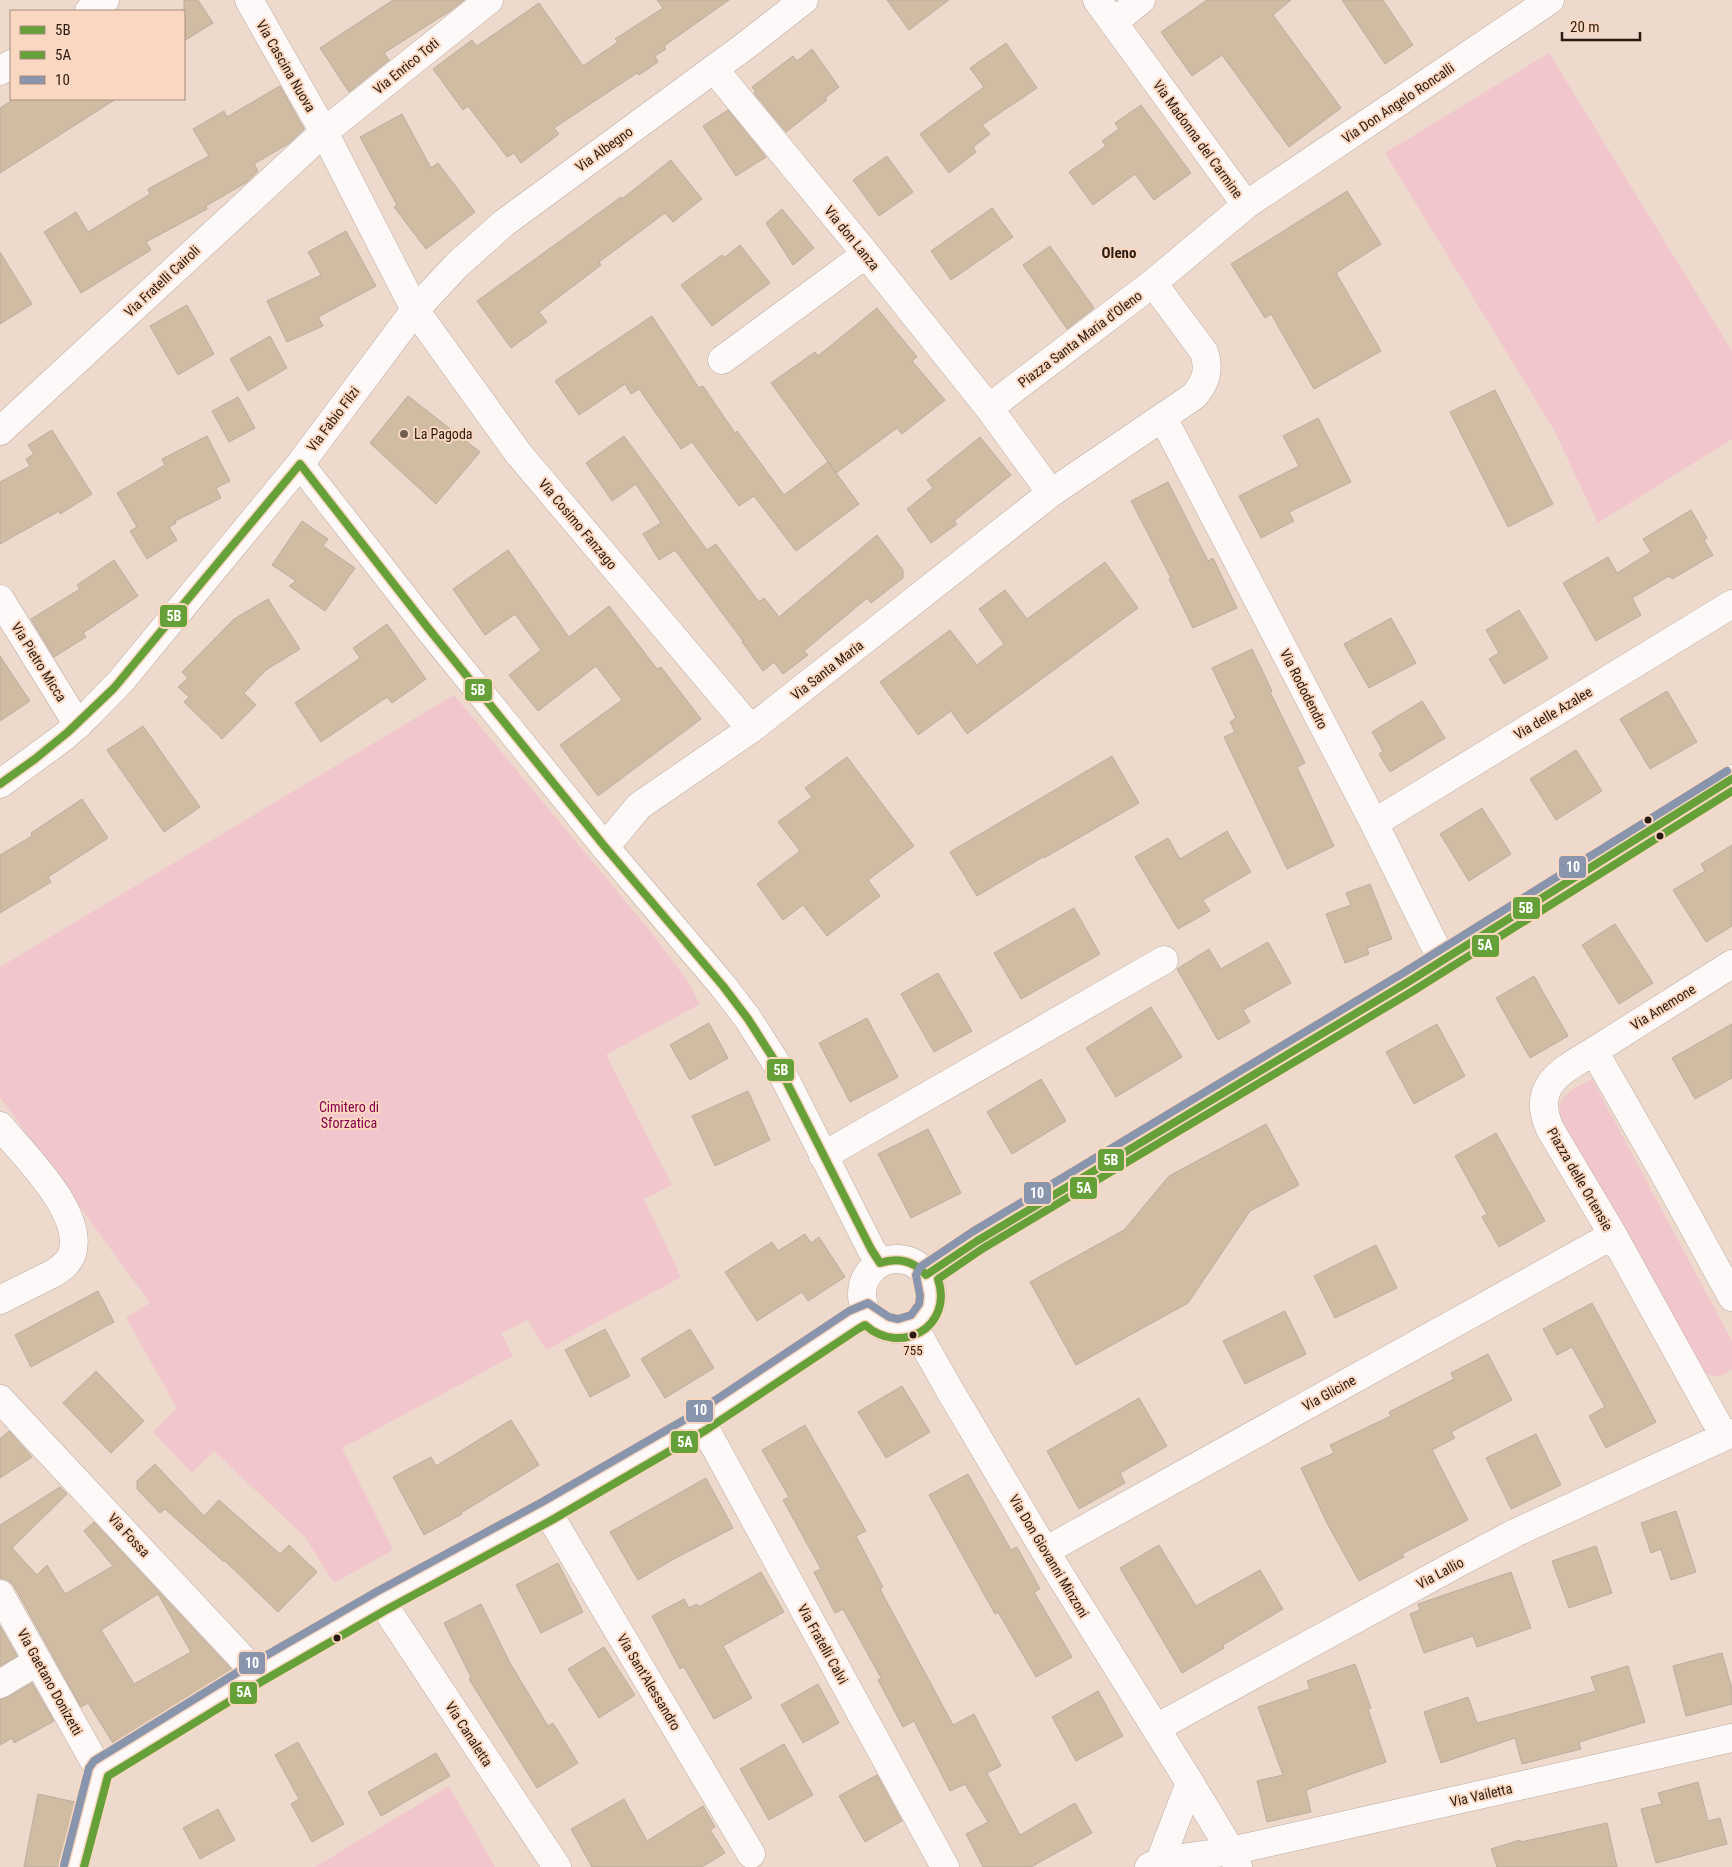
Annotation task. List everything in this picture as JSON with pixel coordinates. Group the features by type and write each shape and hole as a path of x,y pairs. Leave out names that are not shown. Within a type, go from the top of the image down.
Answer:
{"street":[{"path":"90,10 105,0"},
{"name":"Via Cascina Nuova","path":"248,0 324,132 415,310"},
{"name":"Via Enrico Toti","path":"324,132 489,0"},
{"name":"Via Albegno","path":"415,310 457,265 504,223 714,69 804,0"},
{"name":"Via Madonna del Carmine","path":"1097,0 1246,206 1153,283"},
{"path":"1114,22 1142,0"},
{"name":"Via Don Angelo Roncalli","path":"1246,206 1550,0"},
{"name":"Via don Lanza","path":"714,69 989,408"},
{"name":"Via Fratelli Cairoli","path":"0,431 324,132"},
{"path":"722,360 866,254"},
{"name":"Piazza Santa Maria d'Oleno","path":"989,408 1153,283 1201,346 1207,368 1203,386 1198,391 1162,419 1051,493"},
{"name":"Via Fabio Filzi","path":"0,784 43,754 78,725 125,677 300,464 415,310"},
{"name":"Via Cosimo Fanzago","path":"415,310 518,453 751,729"},
{"path":"989,408 1051,493"},
{"name":"Via Rododendro","path":"1162,419 1176,442 1374,823 1442,960"},
{"path":"300,464 416,614 605,847 748,1018 780,1069 823,1156 880,1263"},
{"name":"Via Santa Maria","path":"605,847 639,806 751,729 1051,493"},
{"name":"Via Pietro Micca","path":"0,600 78,725"},
{"name":"Via delle Azalee","path":"1374,823 1732,604"},
{"path":"926,1275 977,1241 1442,960 1732,778"},
{"path":"823,1156 1164,960"},
{"name":"Via Anemone","path":"1594,1051 1732,964"},
{"path":"1594,1051 1666,1175 1732,1297"},
{"name":"Piazza delle Ortensie","path":"1594,1051 1555,1077 1547,1088 1543,1105 1550,1129 1728,1434"},
{"path":"0,1126 59,1199 70,1220 73,1240 72,1255 61,1268 0,1300"},
{"name":"Via Glicine","path":"1045,1551 1613,1235"},
{"path":"895,1259 907,1260 918,1266 926,1275 930,1283 932,1296 923,1318 913,1325 898,1329 886,1328 867,1313 863,1304 862,1292 864,1281 871,1270 880,1263 895,1259"},
{"path":"74,1867 99,1770 256,1673 381,1601 547,1511 700,1421 853,1320 867,1313"},
{"name":"Via Don Giovanni Minzoni","path":"913,1325 948,1389 1045,1551 1156,1728 1234,1859"},
{"name":"Via Fossa","path":"0,1399 256,1673"},
{"name":"Via Fratelli Calvi","path":"700,1421 945,1867"},
{"name":"Via Lallio","path":"1156,1728 1515,1533 1728,1434"},
{"name":"Via Sant'Alessandro","path":"547,1511 751,1854"},
{"name":"Via Gaetano Donizetti","path":"0,1594 99,1770"},
{"name":"Via Canaletta","path":"381,1601 556,1867"},
{"path":"0,1684 38,1661"},
{"name":"Via Vailetta","path":"1154,1864 1234,1859 1732,1738"},
{"path":"1154,1864 1190,1784"}],"green space":[{"path":"1549,53 1732,351 1732,439 1598,523 1554,430 1385,153"},
{"name":"Cimitero di Sforzatica","path":"454,695 646,926 687,980 700,1004 606,1055 672,1185 644,1199 681,1277 546,1350 528,1320 501,1333 513,1356 342,1448 393,1550 334,1583 305,1537 214,1451 192,1473 153,1432 177,1408 126,1318 150,1303 0,1097 0,967"},
{"path":"1592,1079 1732,1341 1732,1369 1727,1373 1717,1376 1707,1374 1694,1364 1562,1120 1560,1105 1563,1099 1572,1090"},
{"path":"449,1786 495,1867 315,1867"}],"building":[{"path":"184,0 198,0 213,23 185,40"},
{"path":"393,0 464,0 384,53 389,60 349,92 320,48"},
{"path":"657,0 729,0 664,46 666,49 655,56 658,62 639,75 637,73 554,128 559,134 521,163 514,153 507,157 468,106 463,110 433,69 472,40 477,46 539,3 583,66 618,42 615,39 663,8"},
{"path":"887,0 949,0 909,30"},
{"path":"1207,0 1291,0 1273,15 1341,108 1289,147 1222,55 1192,76 1161,32"},
{"path":"1342,0 1383,0 1413,45 1385,64"},
{"path":"1006,43 1037,88 982,125 990,134 973,147 976,152 949,173 920,134 984,87 970,68"},
{"path":"812,49 839,87 825,98 827,100 786,132 754,93 756,92 752,87 793,56 797,61"},
{"path":"280,86 304,129 288,144 254,164 258,171 247,182 206,206 207,209 146,242 151,250 81,293 44,232 76,212 88,232 150,194 148,189 209,156 193,129 224,111 227,117"},
{"path":"12,100 114,100 0,173 0,108"},
{"path":"1141,105 1191,173 1154,200 1135,174 1093,205 1069,172 1106,146 1102,141 1119,129 1115,123"},
{"path":"728,110 766,157 736,176 703,126"},
{"path":"402,114 431,168 438,163 475,212 426,249 394,207 397,205 360,137"},
{"path":"887,156 913,192 879,216 853,180"},
{"path":"671,160 702,199 673,222 665,213 599,262 601,265 539,312 547,322 511,348 477,301 621,197 622,199"},
{"path":"1347,191 1381,244 1336,273 1381,351 1314,389 1271,314 1265,318 1231,264"},
{"path":"992,208 1013,237 951,280 931,251"},
{"path":"782,209 814,248 793,265 766,223"},
{"path":"346,231 376,286 318,317 323,326 287,342 267,301 321,275 308,252"},
{"path":"740,245 770,283 712,326 681,285 722,255 724,258"},
{"path":"1050,246 1094,308 1067,329 1023,265"},
{"path":"0,252 32,304 0,324"},
{"path":"187,305 214,354 178,375 150,326"},
{"path":"877,308 917,357 912,361 945,400 902,434 897,428 836,473 771,383 815,352 818,356"},
{"path":"652,316 699,388 703,386 735,433 737,431 784,495 828,462 859,504 796,551 754,496 739,506 692,442 681,449 639,389 631,394 625,384 579,415 555,381"},
{"path":"270,336 287,368 248,391 230,359"},
{"path":"1495,390 1553,504 1508,527 1450,412"},
{"path":"408,396 480,452 436,504 370,443"},
{"path":"238,397 255,428 229,442 212,411"},
{"path":"1318,418 1351,482 1289,512 1294,521 1261,538 1239,496 1299,466 1283,436"},
{"path":"52,430 92,494 60,514 59,511 0,544 0,482 30,466 26,459 34,454 28,445"},
{"path":"207,436 230,481 216,488 221,498 175,521 176,523 169,527 177,540 147,559 130,531 137,527 117,493 165,465 162,459"},
{"path":"624,436 707,550 716,544 759,602 764,598 779,617 877,535 903,570 903,578 871,603 867,598 804,651 808,655 783,674 774,662 763,671 675,550 659,560 643,534 661,523 636,484 612,501 586,463"},
{"path":"980,437 1011,475 954,521 957,524 931,543 907,509 933,488 927,480"},
{"path":"1168,482 1208,561 1213,558 1237,608 1193,628 1169,579 1171,578 1131,501"},
{"path":"1691,510 1707,538 1704,540 1713,555 1672,579 1669,576 1632,598 1641,615 1596,641 1563,583 1608,557 1617,573 1651,552 1643,539"},
{"path":"302,521 328,539 323,546 355,568 325,611 289,586 296,581 272,565"},
{"path":"508,550 569,637 609,606 657,669 661,667 701,719 598,796 560,745 622,700 596,666 538,711 509,675 541,650 515,614 485,635 453,589"},
{"path":"114,560 138,596 83,633 86,637 54,657 31,619 80,589 77,585"},
{"path":"1105,562 1138,608 967,734 951,711 918,735 880,682 950,630 977,665 1004,644 979,609 1005,590 1027,619"},
{"path":"268,599 300,649 266,670 244,693 256,705 222,739 184,702 189,697 178,687 188,678 182,672 234,619"},
{"path":"1519,610 1548,658 1504,684 1489,659 1499,653 1486,630"},
{"path":"1391,618 1416,663 1369,688 1344,644"},
{"path":"387,624 426,679 392,703 387,697 321,742 295,703 360,658 353,648"},
{"path":"1252,649 1272,691 1270,692 1305,763 1297,767 1334,846 1287,869 1224,737 1235,732 1230,722 1236,718 1212,668"},
{"path":"0,656 30,701 0,721"},
{"path":"1667,691 1697,742 1650,769 1620,719"},
{"path":"1422,701 1445,738 1390,772 1379,754 1383,751 1372,732"},
{"path":"143,726 200,807 164,832 107,750"},
{"path":"1576,750 1602,791 1556,820 1530,779"},
{"path":"1112,756 1139,803 977,896 950,852"},
{"path":"847,757 914,846 868,880 880,896 827,936 803,905 783,920 757,884 800,851 778,822 812,797 805,788"},
{"path":"82,799 108,838 48,877 51,882 0,913 0,855 32,836 31,833"},
{"path":"1482,808 1511,854 1469,881 1440,834"},
{"path":"1227,831 1251,872 1203,900 1210,911 1178,929 1135,857 1168,838 1180,859"},
{"path":"1732,845 1732,926 1706,942 1673,890 1705,871 1701,864"},
{"path":"1370,884 1392,939 1367,948 1369,954 1345,963 1326,914 1351,905 1346,893"},
{"path":"1074,908 1100,954 1021,999 994,953"},
{"path":"1615,924 1653,983 1619,1004 1582,945"},
{"path":"1268,942 1291,983 1243,1010 1250,1022 1218,1040 1177,969 1209,949 1221,969"},
{"path":"938,973 972,1031 934,1052 901,994"},
{"path":"1534,976 1568,1036 1530,1058 1496,998"},
{"path":"1151,1007 1182,1057 1116,1097 1086,1048"},
{"path":"867,1018 898,1077 850,1102 819,1043"},
{"path":"709,1023 728,1058 690,1080 670,1045"},
{"path":"1437,1024 1465,1076 1414,1104 1386,1052"},
{"path":"1732,1024 1732,1078 1695,1099 1672,1058"},
{"path":"1041,1079 1066,1121 1012,1154 987,1112"},
{"path":"748,1091 770,1140 715,1166 692,1116"},
{"path":"1266,1124 1299,1185 1250,1211 1188,1303 1076,1365 1030,1282 1124,1230 1169,1176"},
{"path":"928,1129 961,1193 911,1218 878,1154"},
{"path":"1496,1133 1545,1221 1499,1247 1482,1217 1487,1214 1455,1156"},
{"path":"805,1234 811,1243 819,1237 845,1277 808,1301 802,1292 757,1321 725,1272 772,1242 778,1251"},
{"path":"1376,1245 1397,1288 1335,1318 1314,1276"},
{"path":"98,1291 114,1322 31,1367 15,1335"},
{"path":"1592,1303 1656,1422 1606,1448 1589,1416 1605,1407 1572,1347 1557,1355 1543,1329"},
{"path":"1285,1311 1306,1354 1245,1384 1223,1341"},
{"path":"605,1329 630,1376 590,1397 565,1350"},
{"path":"690,1329 714,1368 665,1398 641,1359"},
{"path":"1488,1354 1512,1400 1451,1432 1455,1438 1432,1450 1468,1520 1402,1554 1404,1557 1359,1581 1327,1523 1301,1468 1334,1453 1330,1445 1391,1416 1389,1412 1454,1379 1451,1373"},
{"path":"96,1371 144,1421 111,1453 63,1403"},
{"path":"902,1386 930,1432 886,1458 858,1412"},
{"path":"1139,1398 1167,1446 1120,1473 1125,1483 1079,1509 1047,1451"},
{"path":"511,1420 539,1465 462,1514 424,1535 393,1477 431,1457 436,1466"},
{"path":"805,1425 866,1531 856,1536 883,1587 880,1589 953,1725 974,1714 1001,1766 987,1773 1020,1835 1075,1803 1092,1833 1031,1867 983,1867 966,1834 988,1822 965,1784 950,1791 914,1721 903,1727 878,1680 881,1678 843,1609 835,1613 814,1572 821,1569 783,1500 789,1497 762,1450"},
{"path":"9,1431 32,1457 0,1478 0,1439"},
{"path":"1536,1434 1561,1485 1511,1509 1486,1458"},
{"path":"155,1464 204,1516 219,1500 280,1554 289,1545 317,1572 278,1612 225,1561 165,1509 160,1513 137,1489 137,1481"},
{"path":"968,1474 1011,1550 1017,1547 1040,1589 1034,1592 1072,1657 1036,1677 998,1612 995,1614 929,1495"},
{"path":"706,1478 733,1528 638,1580 610,1532"},
{"path":"60,1487 67,1494 12,1548 37,1575 47,1565 65,1594 113,1566 84,1531 94,1522 232,1670 113,1743 88,1703 81,1707 14,1586 8,1580 0,1578 0,1525","holes":["158,1594 191,1652 134,1684 101,1630"]},
{"path":"1676,1511 1696,1572 1671,1580 1661,1549 1651,1553 1641,1523"},
{"path":"1159,1545 1196,1606 1260,1570 1283,1609 1223,1645 1224,1648 1182,1673 1120,1568"},
{"path":"1596,1546 1612,1593 1569,1608 1552,1561"},
{"path":"558,1563 583,1612 541,1633 516,1585"},
{"path":"761,1572 784,1612 723,1646 752,1698 714,1719 684,1667 680,1669 652,1616 684,1599 689,1608 697,1604 699,1607"},
{"path":"1511,1572 1531,1628 1477,1647 1473,1636 1424,1653 1410,1614 1420,1610 1418,1604"},
{"path":"481,1604 510,1663 548,1726 553,1723 578,1763 537,1788 469,1679 471,1677 444,1623"},
{"path":"0,1626 17,1656 0,1666"},
{"path":"604,1647 635,1695 599,1718 568,1669"},
{"path":"1722,1653 1732,1689 1732,1704 1686,1716 1673,1666"},
{"path":"1355,1664 1371,1708 1368,1709 1386,1762 1306,1790 1311,1812 1267,1822 1257,1781 1283,1775 1258,1707 1310,1689 1307,1681"},
{"path":"1628,1666 1645,1722 1579,1742 1581,1749 1522,1764 1515,1738 1441,1763 1424,1712 1468,1697 1477,1723 1596,1691 1591,1677"},
{"path":"32,1683 54,1721 14,1743 12,1738 0,1745 0,1700"},
{"path":"818,1684 839,1723 803,1743 781,1705"},
{"path":"1098,1691 1123,1736 1076,1761 1052,1717"},
{"path":"298,1742 344,1824 312,1842 291,1804 299,1799 275,1755"},
{"path":"784,1744 813,1795 769,1820 740,1769"},
{"path":"436,1753 450,1776 381,1816 368,1792"},
{"path":"877,1775 902,1821 865,1842 839,1796"},
{"path":"1698,1782 1708,1821 1720,1818 1727,1844 1656,1863 1641,1809 1662,1804 1658,1793"},
{"path":"38,1794 75,1802 59,1867 24,1867"},
{"path":"624,1799 647,1841 703,1806 715,1827 710,1830 725,1853 702,1867 592,1867 571,1829"},
{"path":"218,1809 235,1840 200,1859 183,1828"},
{"path":"1607,1823 1617,1867 1497,1867 1491,1849 1520,1840 1521,1842"}],"transit line":[{"name":"5B","path":"0,784 68,732 114,688 300,464 428,628 605,847 723,986 748,1019 780,1069 871,1249 880,1263 893,1260 905,1261 916,1266 926,1275 977,1241 1408,982 1732,779"},
{"name":"10","path":"64,1865 89,1768 94,1761 251,1664 376,1592 542,1502 696,1413 849,1311 868,1303 889,1317 898,1319 911,1315 919,1304 920,1296 916,1275 920,1267 972,1232 1403,973 1727,771"},
{"name":"5A","path":"84,1867 108,1776 261,1682 386,1610 552,1520 706,1430 865,1325 879,1334 894,1338 908,1337 921,1332 931,1323 938,1311 941,1296 938,1279 982,1249 1413,991 1732,791"}],"place":[{"name":"La Pagoda","path":"404,434"},
{"name":"755","path":"913,1335"}],"district":[{"name":"Oleno","path":"1119,253"}]}
